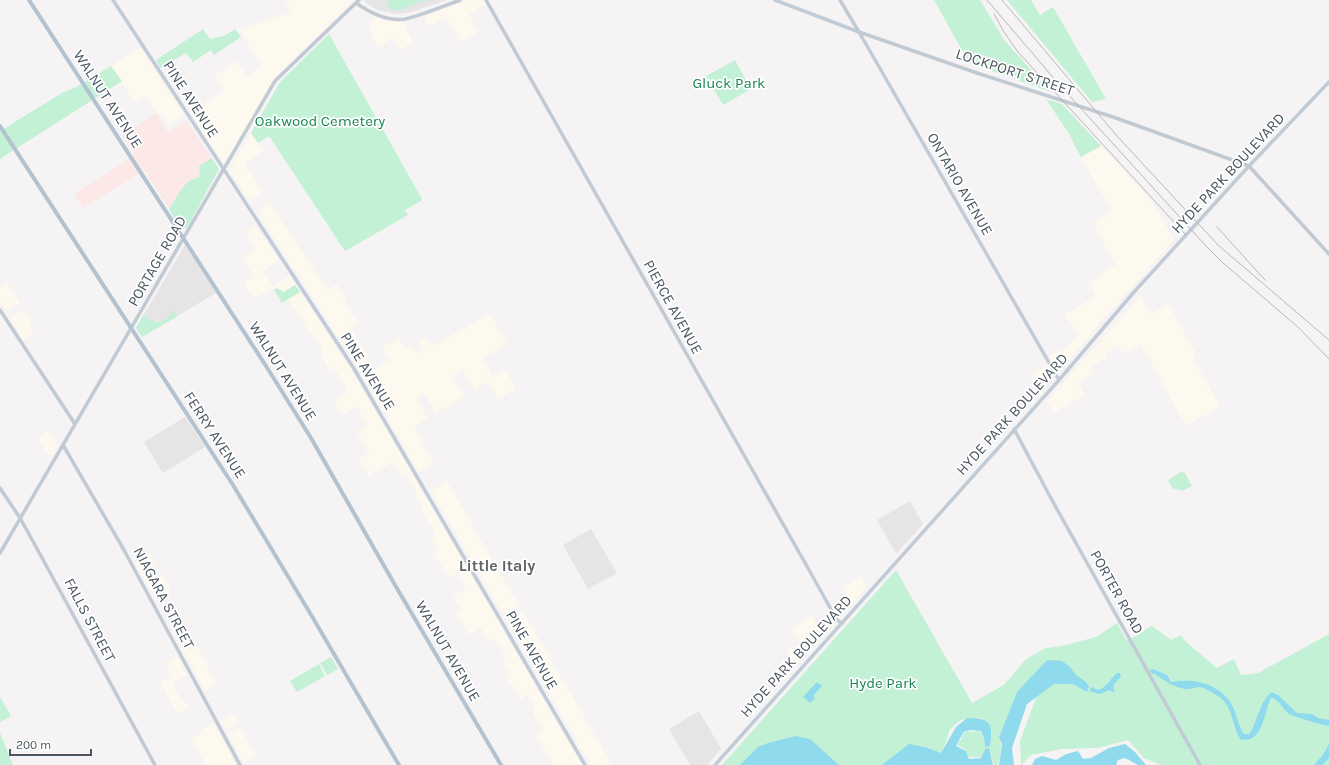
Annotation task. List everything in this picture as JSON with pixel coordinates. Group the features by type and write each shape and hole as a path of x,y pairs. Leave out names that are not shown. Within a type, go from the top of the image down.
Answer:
{"main road":[{"name":"WALNUT AVENUE","path":"29,0 266,366 307,432 501,765"},
{"name":"PINE AVENUE","path":"113,0 353,367 585,765"},
{"name":"LOCKPORT STREET","path":"775,0 859,32"},
{"name":"ONTARIO AVENUE","path":"859,32 1059,380"},
{"name":"HYDE PARK BOULEVARD","path":"715,765 1059,380 1134,292 1249,166 1329,82"},
{"name":"FERRY AVENUE","path":"0,126 250,512 399,765"},
{"name":"PORTER ROAD","path":"1014,429 1200,765"}],"street":[{"path":"357,1 375,14 404,19 460,0"},
{"name":"PIERCE AVENUE","path":"486,0 837,620 842,623"},
{"name":"ONTARIO AVENUE","path":"840,0 859,32"},
{"name":"PORTAGE ROAD","path":"0,552 276,81 357,1"},
{"name":"LOCKPORT STREET","path":"859,32 977,73 1116,118 1249,166"},
{"path":"1249,166 1329,254"},
{"path":"0,310 75,424"},
{"name":"NIAGARA STREET","path":"63,445 124,550 240,765"},
{"name":"FALLS STREET","path":"0,488 20,518 155,765"}],"shaded area":[{"path":"285,0 354,0 274,79 224,164 190,113 224,91 214,75 237,61 247,76 262,66 239,30 291,12"},
{"path":"364,0 447,0 408,13 397,14 377,10"},
{"path":"469,0 484,0 486,4 469,14 479,32 460,42 446,17 429,26 424,16"},
{"path":"373,17 391,21 402,21 413,42 400,50 393,38 377,47 370,31"},
{"path":"140,48 184,115 169,125 160,112 157,114 145,96 134,102 111,66"},
{"path":"156,113 168,133 187,121 218,168 218,171 186,228 183,229 144,170 83,208 74,194 135,155 122,135"},
{"path":"251,133 263,151 244,163 263,192 250,201 229,170"},
{"path":"1101,146 1152,201 1174,240 1107,315 1059,372 1049,356 1062,349 1063,351 1077,335 1065,314 1096,296 1089,283 1104,275 1102,272 1116,265 1093,223 1112,212 1081,157"},
{"path":"270,203 327,290 337,284 358,323 351,327 374,369 389,360 382,348 399,338 404,348 411,345 417,354 423,351 418,342 426,337 432,346 490,314 507,343 482,359 492,376 504,369 516,388 498,399 488,382 475,390 463,370 453,376 464,396 436,413 424,393 416,398 428,418 414,427 434,463 419,472 352,358 257,212"},
{"path":"255,226 279,260 263,271 272,286 289,276 295,285 283,292 277,288 274,290 272,288 254,299 244,282 254,276 242,258 256,249 245,232"},
{"path":"185,245 216,293 142,337 136,328"},
{"path":"7,282 20,303 6,311 0,303 0,286"},
{"path":"300,292 351,369 582,765 552,765 536,735 543,731 532,711 536,708 528,695 520,700 506,677 510,674 502,659 506,656 495,639 489,642 481,628 469,635 456,614 462,610 453,596 466,588 458,574 449,578 438,559 436,560 433,555 439,551 431,537 436,534 421,509 423,508 414,492 416,491 405,473 401,475 393,462 368,476 358,459 369,453 357,432 368,426 357,407 343,415 334,401 348,391 336,370 331,372 320,353 323,351 316,338 311,334 288,299"},
{"path":"1141,295 1151,314 1168,304 1196,353 1192,356 1220,407 1186,426 1141,344 1123,354 1118,346 1106,354 1107,357 1089,368 1093,374 1078,382 1085,395 1054,413 1047,401"},
{"path":"24,310 32,321 28,324 34,333 24,340 10,318"},
{"path":"1048,365 1054,376 1041,391 1032,374"},
{"path":"185,417 205,447 163,473 144,442"},
{"path":"48,430 58,445 50,458 38,439"},
{"path":"447,481 519,605 503,614 431,491"},
{"path":"910,501 923,524 896,554 877,520"},
{"path":"591,529 617,573 588,589 563,545"},
{"path":"151,554 154,561 148,565 156,577 162,574 171,590 156,600 135,563"},
{"path":"861,577 867,588 839,618 831,604 847,595 843,587"},
{"path":"523,611 612,765 591,765 507,621"},
{"path":"832,613 836,621 782,681 776,670 789,657 786,651 800,643 792,628 812,616 816,623"},
{"path":"185,625 217,683 205,691 173,632"},
{"path":"178,657 187,675 173,684 183,702 187,703 189,707 177,713 160,682 172,676 166,664"},
{"path":"699,711 721,749 707,765 690,765 669,729"},
{"path":"233,714 238,723 226,730 221,721"},
{"path":"213,723 236,765 206,765 191,739 203,732 202,729"},
{"path":"240,728 256,756 244,763 228,734"}],"green space":[{"path":"386,0 426,0 403,8 403,10 392,10 388,6 389,4"},
{"path":"934,0 980,0 1005,41 1051,92 969,63"},
{"path":"1007,0 1031,0 1040,15 1053,7 1106,99 1092,102"},
{"path":"203,29 210,39 224,36 235,29 241,37 214,55 211,50 193,62 186,53 160,68 156,60"},
{"name":"Oakwood Cemetery","path":"329,34 422,199 405,210 408,215 345,251 269,136 258,143 251,133 280,82"},
{"name":"Gluck Park","path":"735,60 751,89 723,105 706,76"},
{"path":"111,66 122,81 0,159 0,131 62,93 78,86"},
{"path":"1046,99 1062,104 1101,146 1081,157 1069,134"},
{"path":"212,158 219,169 187,228 182,229 169,210 185,185 200,177 199,166"},
{"path":"295,285 300,292 282,303 274,290 277,288 283,292"},
{"path":"173,310 178,316 142,337 136,328 143,315 156,323 167,318 166,321"},
{"path":"1181,472 1185,473 1192,486 1182,491 1172,488 1168,480"},
{"name":"Hyde Park","path":"896,570 972,703 1004,685 1026,659 1046,648 1062,646 1096,637 1117,623 1127,641 1152,626 1171,640 1181,635 1185,641 1217,668 1234,659 1241,675 1258,673 1329,634 1329,765 1161,765 1144,758 1128,740 1097,748 1062,749 1031,755 1021,765 1020,741 1040,687 1017,692 999,737 1001,745 1000,759 997,765 994,765 989,748 985,749 981,757 969,757 966,750 957,745 967,730 972,732 980,731 984,738 985,747 990,746 992,731 989,723 982,719 968,718 957,723 950,729 941,754 923,746 910,745 906,746 896,757 885,765 722,765"},
{"path":"331,657 338,669 327,675 320,663"},
{"path":"319,664 325,676 297,692 290,681"},
{"path":"0,697 11,716 0,722"},
{"path":"0,733 13,765 0,765"}],"water":[{"path":"1047,660 1062,661 1070,667 1076,675 1086,682 1089,687 1087,692 1073,684 1054,684 1027,704 1012,748 1014,765 999,765 1002,745 999,737 1017,692"},
{"path":"1153,669 1167,675 1171,682 1199,682 1216,688 1229,700 1244,734 1249,734 1252,730 1263,702 1271,692 1278,695 1297,713 1312,714 1318,718 1329,720 1329,726 1289,714 1278,701 1271,698 1262,726 1258,732 1254,737 1248,740 1240,739 1227,705 1222,699 1200,687 1187,689 1173,685 1155,674 1152,674 1150,670"},
{"path":"1117,673 1120,673 1121,676 1113,686 1115,693 1109,690 1100,694 1089,691 1092,687 1098,690 1101,689"},
{"path":"817,682 822,686 813,696 815,698 810,703 803,697"},
{"path":"967,718 981,719 989,723 991,727 990,746 985,747 984,738 981,731 970,730 964,732 956,746 966,751 969,759 981,758 985,749 989,748 993,765 882,765 909,744 925,747 941,753 956,727"},
{"path":"795,736 810,739 839,765 740,765 758,747"},
{"path":"1125,744 1135,752 1146,765 1138,765 1125,758 1118,760 1116,765 1032,765 1035,759 1042,756 1056,760 1066,754 1078,751 1083,759 1091,758 1109,748"},
{"path":"1329,744 1329,758 1322,765 1314,765 1323,755"}],"railway":[{"path":"987,0 1057,82 1206,246 1222,262 1299,328 1329,359"},
{"path":"1002,0 1117,136 1218,245 1329,340"},
{"path":"994,14 1018,52 1185,234"},
{"path":"1217,227 1265,280"}],"district":[{"name":"Little Italy","path":"497,565"}]}
